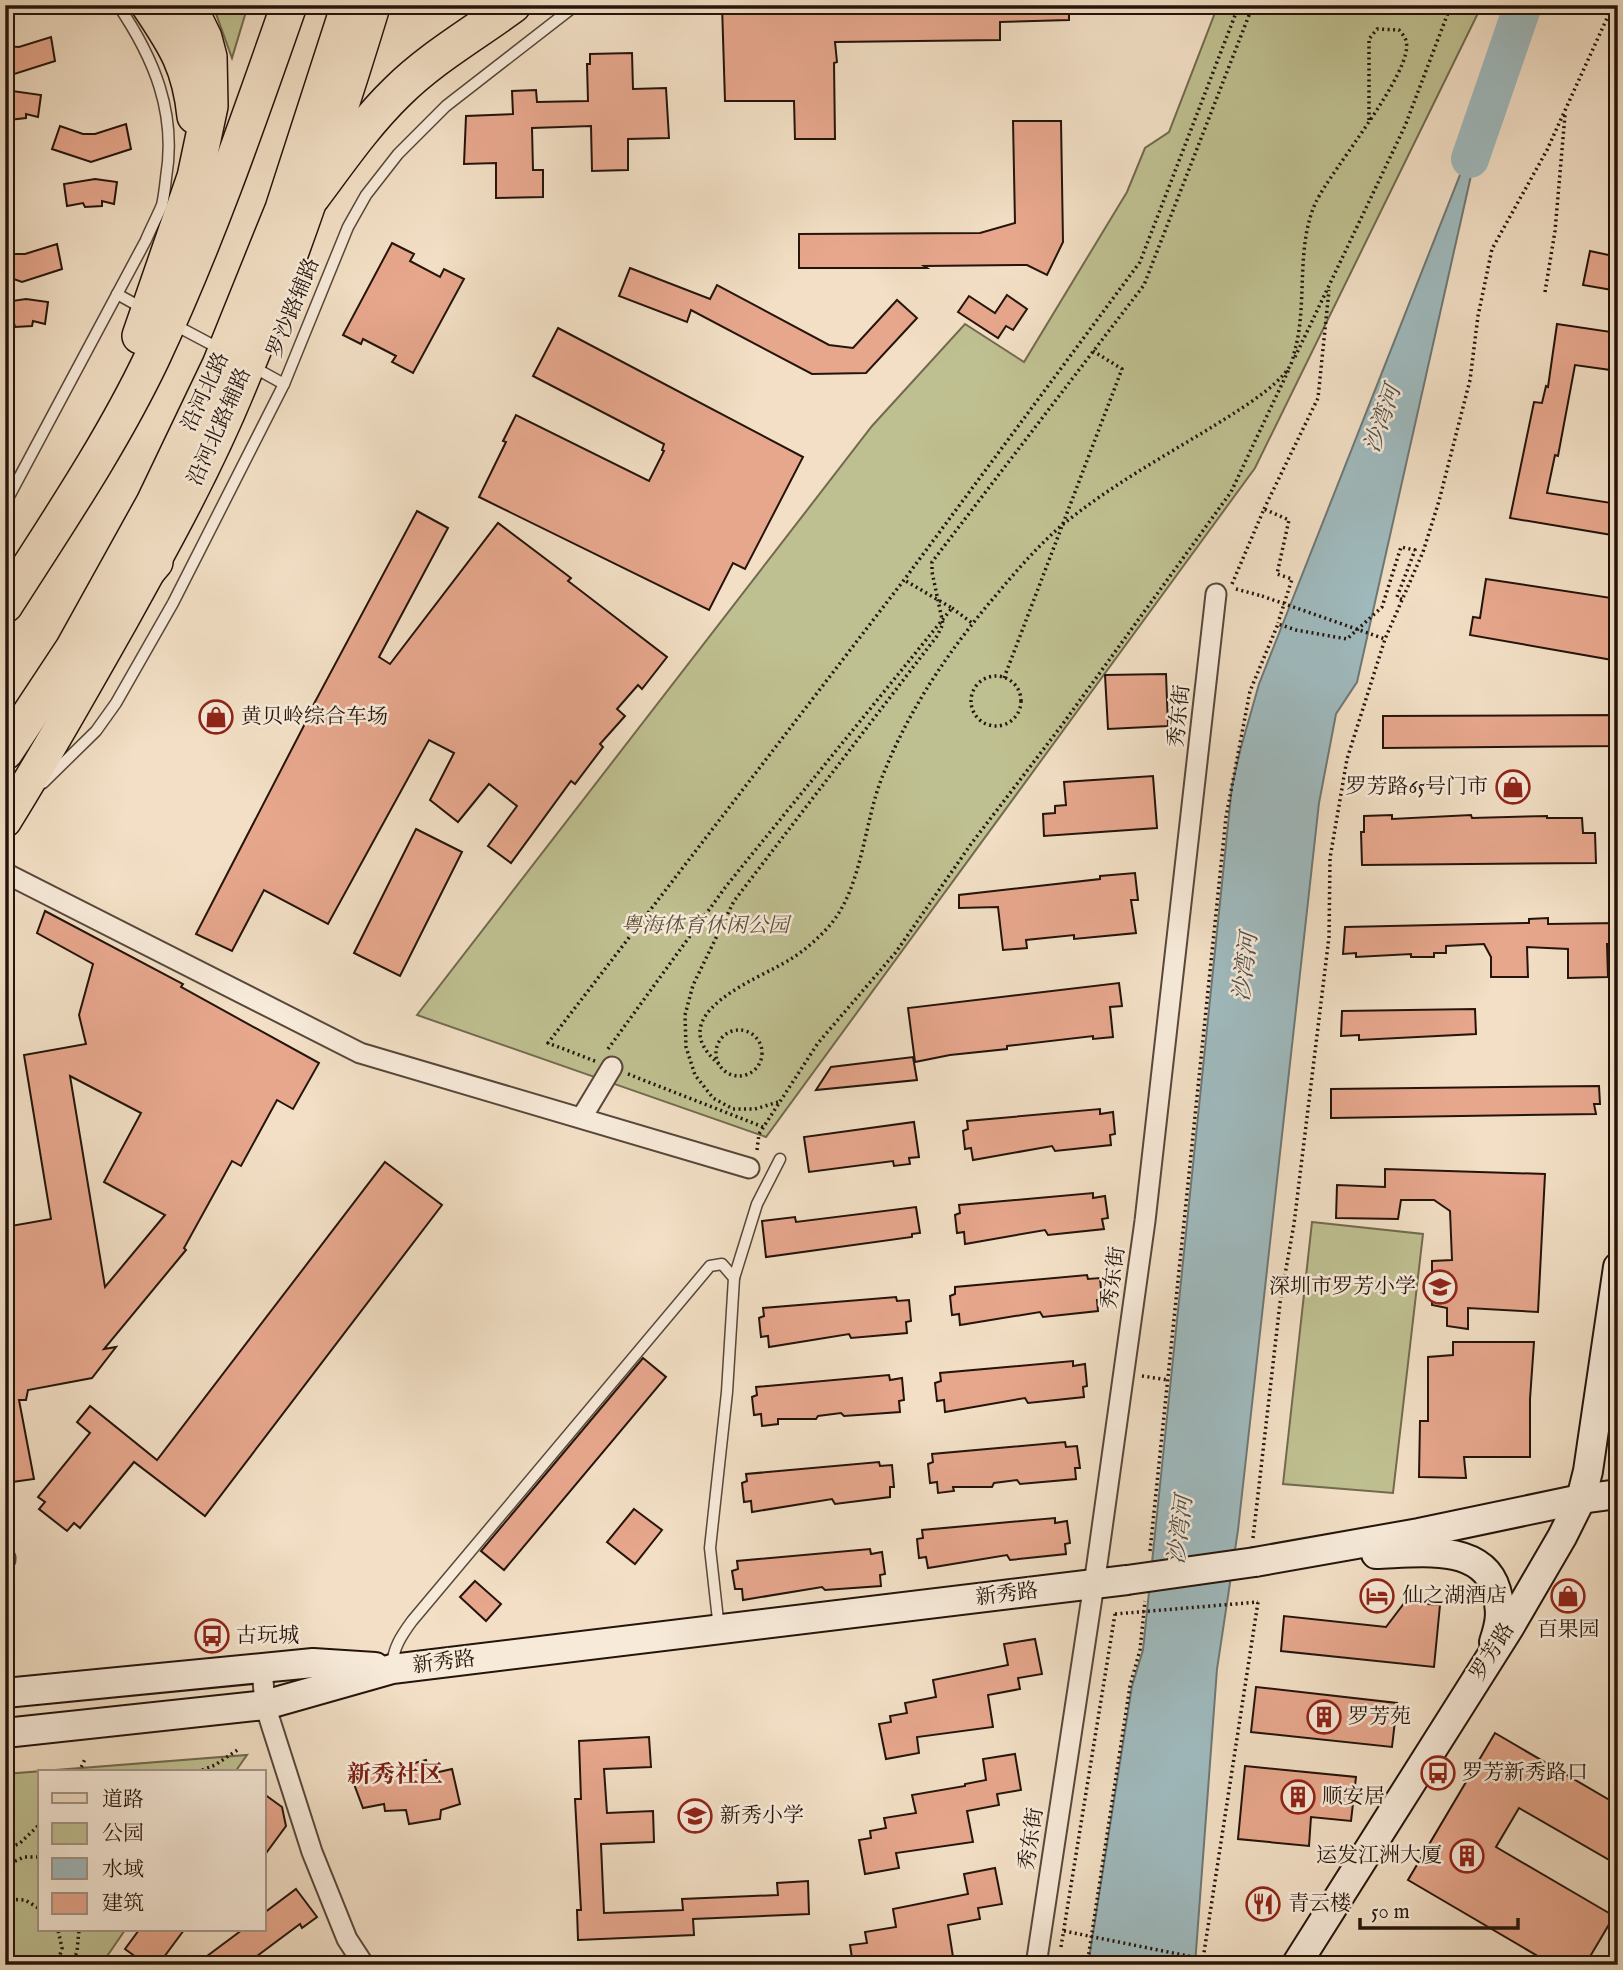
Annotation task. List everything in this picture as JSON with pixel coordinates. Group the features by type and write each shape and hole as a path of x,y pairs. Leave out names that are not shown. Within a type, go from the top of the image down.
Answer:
{"highway":[{"path":"149,5 176,45 192,86 196,129 195,177"},
{"path":"98,456 195,177 211,106 209,57 204,38 188,5"},
{"path":"5,605 98,456 151,361 232,170 289,5"},
{"name":"沿河北路","path":"5,752 73,649 153,503 220,365 283,209 349,5"},
{"path":"312,197 366,125 398,91 513,5"},
{"path":"40,700 155,562"}],"main road":[{"path":"247,124 273,5"},
{"name":"沿河北路辅路","path":"8,816 52,745 155,562 241,386 342,112 374,5"},
{"name":"罗芳路","path":"1296,1965 1487,1663 1581,1499 1588,1471 1618,1266"},
{"name":"新秀路","path":"5,1733 265,1705 391,1669 1094,1584 1136,1589 1261,1555 1419,1533 1581,1499 1618,1494"},
{"path":"1261,1555 1422,1553 1465,1556 1482,1566 1493,1580 1498,1598 1501,1620 1487,1663"},
{"name":"新秀路","path":"5,1693 313,1663 391,1669"}],"street":[{"name":"秀东街","path":"1036,1965 1094,1584 1145,1221 1216,594"},
{"path":"5,873 360,1053 749,1168"},
{"path":"582,1117 605,1064"},
{"path":"262,1668 265,1705 312,1852 347,1939 364,1965"}],"lane":[{"path":"5,504 146,240 162,203 169,162 165,99 147,53 118,5"},
{"name":"罗沙路辅路","path":"8,816 76,752 96,731 116,703 173,603 284,384 348,227 366,195 398,154 446,106 576,5"},
{"path":"117,294 284,384"},
{"path":"719,1629 710,1548 727,1392 734,1278 757,1204 780,1159"},
{"path":"391,1669 399,1639 412,1621 710,1266 722,1264 734,1278"}],"path":[{"path":"763,1127 548,1043 904,580 1140,262 1239,5"},
{"path":"778,1101 755,1108 733,1108 713,1098 695,1075 686,1047 685,1015 692,985 734,901 937,636 943,624 932,562 1144,285 1253,5"},
{"path":"773,1172 756,1155 759,1134 778,1101 818,1043 896,952 971,844 1062,725 1231,492 1405,126 1451,5"},
{"path":"1261,1555 1280,1303 1294,1224 1327,950 1330,858 1347,759 1385,639 1423,552 1470,380 1478,316 1492,249 1548,150 1613,5"},
{"path":"719,1064 716,1057 718,1043 729,1032 744,1030 761,1044 762,1060 753,1072 746,1076 730,1075 705,1053 700,1040 702,1023 709,1009 724,996 792,958 813,943 831,924 852,883 881,781 891,759 926,688 972,623 1019,568 1061,527 1122,482 1266,390 1291,365 1302,323 1304,251 1315,204 1395,81 1405,58 1406,41 1399,30 1377,29 1369,39 1369,120"},
{"path":"1545,292 1555,231 1565,109"},
{"path":"1330,286 1318,398 1264,509 1230,587 1385,639"},
{"path":"1004,678 1122,369 1093,351"},
{"path":"1150,1560 1226,817 1250,691 1278,624 1292,579 1277,574 1289,520 1264,509"},
{"path":"1278,624 1296,631 1347,639 1382,607 1402,547 1415,550 1397,597 1403,600"},
{"path":"904,580 972,623"},
{"path":"605,1064 727,885 952,608"},
{"path":"1004,678 1015,685 1019,693 1019,710 1008,723 992,726 985,724 978,719 971,705 973,690 984,679 1004,678"},
{"path":"1124,1373 1168,1380"},
{"path":"1087,1965 1130,1686 1140,1650 1136,1589"},
{"path":"1060,1954 1115,1614 1258,1602 1203,1959"},
{"path":"202,1770 239,1749"},
{"path":"80,1770 85,1759"},
{"path":"5,1848 19,1844 38,1826"},
{"path":"5,1866 24,1857 38,1857"},
{"path":"5,1899 25,1900 38,1908"},
{"path":"1064,1931 1234,1965"},
{"path":"57,1965 62,1948 58,1932"},
{"path":"71,1965 77,1952 79,1932"}],"green space":[{"path":"211,5 248,5 232,58 215,11"},
{"name":"粤海体育休闲公园","path":"1218,5 1482,5 1255,468 766,1137 417,1015 872,426 965,324 1024,362 1127,192 1145,148 1169,132"},
{"path":"1312,1222 1423,1234 1393,1493 1283,1484"},
{"path":"247,1755 236,1770 56,1770"},
{"path":"38,1771 38,1932 124,1932 101,1965 5,1965 5,1774"}],"water":[{"path":"1486,109 1357,682 1336,714 1319,803 1238,1530 1217,1669 1195,1965 1088,1965 1132,1686 1143,1650 1232,786 1259,684"}],"building":[{"path":"722,5 1069,5 1069,20 1000,22 1000,40 835,42 835,139 795,139 794,101 725,101"},
{"path":"51,37 55,61 5,77 5,46 19,47"},
{"path":"632,53 633,89 666,88 669,138 628,139 628,170 592,171 591,126 532,128 533,170 543,170 543,197 496,198 496,163 464,164 466,116 513,114 512,91 536,90 537,102 588,101 587,64 590,64 590,54"},
{"path":"5,90 41,95 38,117 26,114 26,118 9,120 5,111"},
{"path":"1013,121 1061,121 1063,242 1047,275 1027,265 799,268 799,234 980,233 1015,223"},
{"path":"126,124 131,149 91,162 52,149 60,126 83,134 95,134"},
{"path":"95,179 117,182 114,204 102,201 102,206 85,207 83,203 67,206 64,184"},
{"path":"392,243 414,254 410,261 440,277 444,269 464,279 413,373 392,362 396,356 363,339 361,344 343,335"},
{"path":"57,244 62,269 22,282 5,276 5,254 25,254"},
{"path":"1590,251 1618,257 1618,291 1583,285"},
{"path":"630,268 710,299 717,285 829,345 853,348 897,300 917,318 866,373 812,374 691,310 687,322 619,296"},
{"path":"1007,295 1027,309 1013,330 1006,326 998,338 958,312 969,296 995,313"},
{"path":"26,299 48,302 45,324 33,321 32,326 15,327 14,323 5,324 5,302"},
{"path":"1557,324 1618,333 1618,371 1575,365 1558,456 1555,455 1547,493 1618,504 1618,536 1510,518 1534,402 1542,403 1546,386 1548,387"},
{"path":"558,328 803,457 745,569 733,563 709,610 479,497 516,415 649,481 664,451 664,444 533,376"},
{"path":"417,511 448,528 379,657 390,664 498,523 571,578 568,581 667,657 642,689 638,685 617,709 625,716 600,744 603,747 575,784 571,781 511,863 488,846 517,806 489,784 458,822 430,800 454,753 429,740 328,924 264,890 232,951 196,934 309,713"},
{"path":"1486,579 1618,599 1618,661 1470,635 1473,617 1480,618"},
{"path":"1166,674 1168,726 1108,729 1105,675"},
{"path":"1618,715 1618,746 1383,748 1383,716"},
{"path":"1153,776 1157,828 1044,836 1043,814 1055,813 1055,806 1066,805 1064,782"},
{"path":"1392,815 1392,819 1471,815 1472,818 1582,818 1583,833 1595,833 1596,863 1362,865 1361,832 1364,832 1364,816"},
{"path":"416,829 462,852 400,976 354,953"},
{"path":"1135,873 1138,900 1131,900 1136,933 1026,940 1027,948 1003,950 998,907 959,908 959,895"},
{"path":"45,911 183,984 181,987 319,1063 293,1109 277,1100 241,1166 232,1161 184,1248 186,1250 104,1349 116,1347 92,1378 28,1390 26,1400 19,1400 34,1479 5,1483 5,1227 51,1219 24,1055 86,1044 79,1015 93,964 37,933","holes":["70,1076 141,1113 104,1182 165,1215 105,1287"]},
{"path":"1548,918 1548,924 1618,923 1618,944 1607,944 1608,977 1568,978 1568,949 1527,947 1528,977 1491,977 1491,957 1484,944 1446,946 1446,953 1434,953 1434,957 1411,957 1411,954 1356,957 1356,953 1343,954 1345,927 1529,923 1529,919"},
{"path":"1119,983 1122,1006 1110,1007 1113,1037 1093,1039 1093,1036 1007,1046 1007,1049 915,1062 908,1008"},
{"path":"1475,1009 1476,1034 1359,1040 1359,1035 1341,1036 1342,1011"},
{"path":"913,1057 917,1080 816,1090 831,1067"},
{"path":"1599,1086 1600,1104 1594,1104 1596,1114 1331,1118 1331,1089"},
{"path":"1100,1109 1100,1114 1113,1112 1115,1134 1110,1135 1111,1145 1055,1151 1052,1146 973,1160 971,1148 965,1149 963,1131 968,1129 967,1121"},
{"path":"914,1122 919,1157 909,1158 910,1164 894,1166 893,1161 809,1172 804,1137"},
{"path":"385,1162 442,1205 205,1516 134,1462 80,1528 74,1523 67,1531 39,1509 45,1502 38,1497 90,1433 77,1422 90,1406 157,1460"},
{"path":"1385,1169 1545,1174 1538,1312 1468,1308 1468,1329 1447,1326 1447,1308 1432,1305 1432,1261 1452,1260 1450,1211 1434,1200 1401,1200 1398,1219 1336,1218 1337,1185 1385,1187"},
{"path":"1093,1193 1093,1198 1105,1196 1108,1218 1102,1219 1104,1229 1048,1235 1045,1230 965,1244 964,1232 957,1233 955,1215 960,1213 959,1205"},
{"path":"916,1207 920,1233 912,1234 912,1237 766,1257 762,1221 795,1217 796,1222"},
{"path":"1087,1275 1088,1279 1100,1278 1102,1300 1097,1300 1098,1311 1043,1317 1040,1312 960,1325 959,1314 952,1315 950,1296 955,1294 955,1287"},
{"path":"896,1297 897,1301 909,1300 911,1321 906,1322 907,1333 851,1338 849,1334 769,1347 768,1336 761,1337 759,1318 764,1316 763,1308"},
{"path":"1453,1342 1534,1342 1530,1457 1464,1457 1466,1478 1419,1477 1420,1421 1428,1421 1428,1357 1453,1355"},
{"path":"643,1358 666,1377 504,1570 481,1551"},
{"path":"1073,1361 1073,1366 1085,1364 1087,1386 1083,1387 1084,1397 1028,1403 1025,1398 945,1412 944,1400 937,1401 935,1383 941,1381 940,1373"},
{"path":"889,1375 890,1380 902,1378 904,1400 899,1401 900,1412 844,1416 841,1413 818,1416 816,1419 778,1419 778,1424 762,1426 761,1414 754,1415 752,1397 757,1395 756,1387"},
{"path":"1065,1442 1066,1447 1077,1446 1080,1468 1075,1468 1076,1479 1020,1484 1017,1480 994,1483 992,1487 953,1487 954,1491 938,1493 937,1482 930,1483 928,1464 933,1462 932,1454"},
{"path":"879,1462 880,1466 892,1465 894,1487 890,1487 890,1497 835,1504 832,1499 752,1512 751,1501 744,1502 742,1483 747,1481 746,1474"},
{"path":"634,1509 662,1530 635,1564 607,1542"},
{"path":"1055,1518 1055,1523 1067,1521 1070,1543 1065,1544 1066,1554 1010,1560 1007,1555 928,1568 926,1557 919,1558 917,1539 923,1538 922,1530"},
{"path":"870,1549 871,1554 882,1552 885,1574 880,1575 881,1586 825,1590 822,1587 743,1600 742,1589 735,1589 732,1571 738,1569 737,1561"},
{"path":"475,1581 501,1604 486,1621 460,1597"},
{"path":"1405,1602 1440,1605 1434,1667 1281,1651 1284,1616 1386,1627"},
{"path":"1035,1639 1042,1674 1018,1678 1020,1689 988,1695 993,1727 917,1737 919,1753 886,1759 879,1724 891,1722 890,1716 907,1713 905,1703 936,1697 933,1680 1008,1665 1004,1644"},
{"name":"罗芳苑","path":"1256,1687 1397,1703 1392,1747 1251,1732"},
{"name":"运发江洲大厦","path":"1495,1733 1618,1805 1618,1865 1519,1808 1496,1847 1614,1916 1585,1965 1553,1965 1408,1880"},
{"path":"649,1737 651,1767 604,1769 607,1813 653,1811 654,1842 601,1844 604,1913 683,1910 682,1899 778,1895 777,1883 808,1881 809,1914 693,1919 694,1935 578,1940 577,1910 581,1910 575,1799 581,1799 579,1741"},
{"path":"1015,1754 1021,1790 997,1794 999,1805 967,1811 973,1842 896,1853 899,1868 865,1874 859,1840 871,1838 870,1831 886,1828 884,1818 916,1813 912,1795 986,1780 983,1759"},
{"path":"426,1760 430,1774 452,1769 460,1804 441,1810 440,1819 409,1824 406,1810 385,1811 384,1804 363,1808 351,1776 380,1771 385,1781 412,1774 411,1764"},
{"name":"顺安居","path":"1245,1766 1356,1777 1351,1821 1311,1817 1309,1846 1238,1839"},
{"path":"266,1795 282,1807 286,1826 266,1853"},
{"path":"995,1868 1002,1904 978,1908 980,1919 948,1925 953,1957 890,1965 853,1965 850,1945 867,1943 865,1932 896,1927 893,1909 968,1894 964,1874"},
{"path":"296,1889 317,1917 302,1928 300,1924 245,1965 195,1965 239,1932 266,1932 266,1912"},
{"path":"138,1932 183,1932 158,1965 147,1965 125,1949"}],"waterway":[{"name":"沙湾河","path":"1470,159 1523,5"}],"place":[{"name":"黄贝岭综合车场","path":"216,717"},
{"name":"罗芳路65号门市","path":"1513,787"},
{"name":"深圳市罗芳小学","path":"1440,1287"},
{"name":"仙之湖酒店","path":"1377,1596"},
{"name":"百果园","path":"1568,1596"},
{"name":"古玩城","path":"212,1636"},
{"name":"罗芳苑","path":"1324,1717"},
{"name":"罗芳新秀路口","path":"1438,1773"},
{"name":"顺安居","path":"1298,1797"},
{"name":"新秀小学","path":"695,1816"},
{"name":"运发江洲大厦","path":"1467,1856"},
{"name":"青云楼","path":"1263,1904"}],"district":[{"name":"新秀社区","path":"395,1775"}]}
